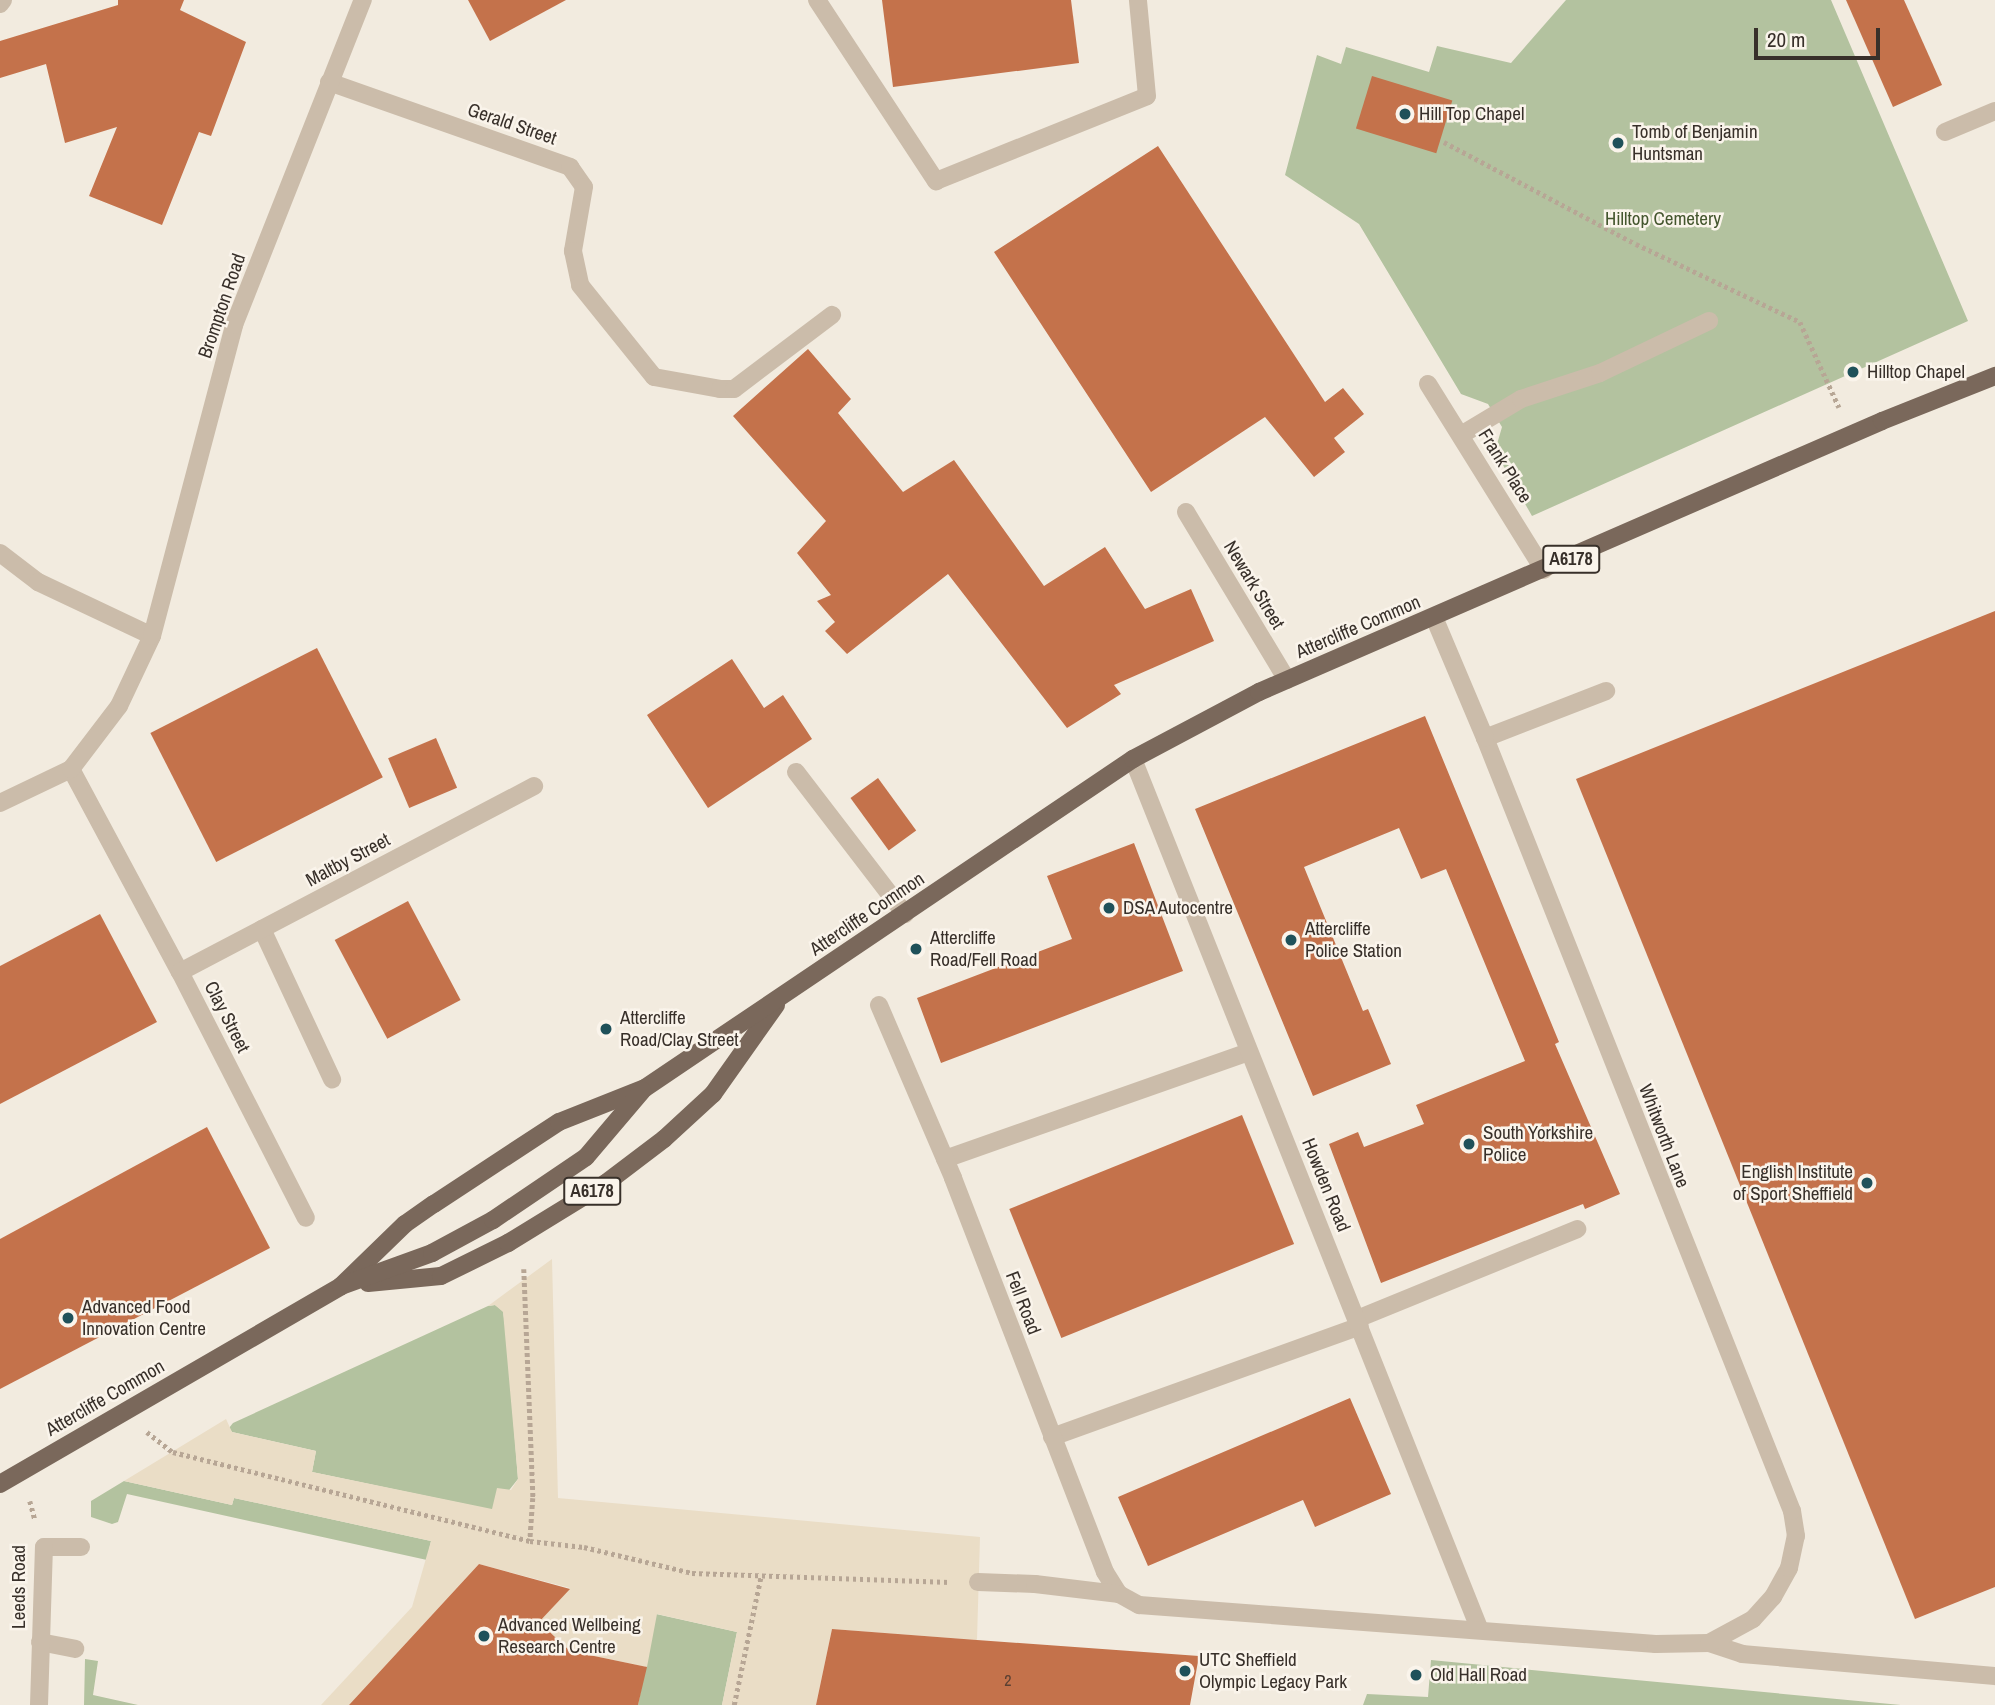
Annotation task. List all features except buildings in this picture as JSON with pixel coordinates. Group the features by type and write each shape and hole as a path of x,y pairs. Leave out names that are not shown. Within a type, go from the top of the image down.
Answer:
{"main road":[{"name":"Attercliffe Common","path":"341,1286 405,1224 559,1122 645,1088 1133,759 1287,680 1851,435 1995,376"},
{"name":"Attercliffe Common","path":"341,1286 441,1276 508,1243 606,1182 664,1139 713,1094 782,996"},
{"name":"Attercliffe Common","path":"0,1484 341,1286 432,1253 494,1220 586,1157 645,1088"},
{"path":"0,1466 20,1472"}],"street":[{"name":"Brompton Road","path":"71,769 119,706 152,636 234,325 363,0"},
{"path":"817,0 936,181 1147,96 1138,0"},
{"name":"Gerald Street","path":"329,82 570,167 584,187 573,251 580,285 654,377 734,389 832,315"},
{"path":"1945,132 1995,111"},
{"path":"1461,435 1521,399 1600,373 1709,321"},
{"name":"Frank Place","path":"1428,384 1544,570"},
{"name":"Newark Street","path":"1186,512 1287,680"},
{"path":"0,553 38,582 152,636"},
{"name":"Whitworth Lane","path":"1434,617 1485,738 1792,1511 1796,1536 1789,1568 1773,1597 1753,1619 1709,1643"},
{"path":"1485,738 1606,691"},
{"name":"Howden Road","path":"1133,759 1479,1628"},
{"path":"0,803 71,769"},
{"name":"Clay Street","path":"71,769 180,972 306,1218"},
{"path":"796,772 905,914"},
{"name":"Maltby Street","path":"180,972 534,786"},
{"path":"262,929 332,1079"},
{"name":"Fell Road","path":"880,1005 945,1159 1105,1572 1119,1594"},
{"path":"945,1159 1250,1052"},
{"path":"1052,1437 1359,1323 1577,1229"},
{"path":"44,1547 81,1548"},
{"name":"Leeds Road","path":"39,1705 44,1547"},
{"path":"978,1582 1035,1584 1119,1594 1139,1605 1479,1628 1656,1644 1709,1643 1742,1654 1995,1676"},
{"path":"40,1642 75,1649"}],"path":[{"path":"1444,142 1636,244 1800,322 1851,435"},
{"path":"524,1263 533,1498 530,1541"},
{"path":"121,1413 173,1452 530,1541 584,1547 692,1573 978,1582"},
{"name":"Leeds Road","path":"20,1472 44,1547"},
{"path":"734,1705 761,1576"}],"green space":[{"name":"Hilltop Cemetery","path":"1566,0 1831,0 1968,321 1532,516 1495,451 1502,427 1488,404 1461,394 1359,224 1285,175 1317,55 1341,64 1346,47 1429,72 1437,46 1511,63"},
{"path":"495,1305 503,1311 507,1339 518,1479 493,1510 312,1472 316,1451 232,1432 229,1428 233,1423"},
{"path":"124,1481 232,1505 234,1498 431,1541 427,1560 127,1494 118,1522 112,1524 91,1517 91,1501"},
{"path":"656,1614 737,1632 722,1705 638,1705"},
{"path":"85,1659 98,1661 93,1695 138,1705 84,1705"},
{"path":"1431,1660 1901,1705 1363,1705 1367,1694 1428,1697"}],"shaded area":[{"path":"552,1259 558,1498 980,1537 977,1640 832,1629 816,1705 722,1705 737,1632 657,1614 647,1667 570,1651 539,1622 570,1588 479,1564 349,1705 321,1705 412,1607 431,1541 234,1498 232,1505 124,1481 226,1419 232,1432 316,1451 312,1472 492,1509 497,1488 511,1490 518,1479 503,1312 495,1305 488,1306"}],"place":[{"name":"Hill Top Chapel","path":"1405,114"},
{"name":"Tomb of Benjamin Huntsman","path":"1618,143"},
{"name":"Hilltop Chapel","path":"1853,372"},
{"name":"DSA Autocentre","path":"1109,908"},
{"name":"Attercliffe Police Station","path":"1291,940"},
{"name":"Attercliffe Road/Fell Road","path":"916,949"},
{"name":"Attercliffe Road/Clay Street","path":"606,1029"},
{"name":"South Yorkshire Police","path":"1469,1144"},
{"name":"English Institute of Sport Sheffield","path":"1867,1183"},
{"name":"Advanced Food Innovation Centre","path":"68,1318"},
{"name":"Advanced Wellbeing Research Centre","path":"484,1636"},
{"name":"UTC Sheffield Olympic Legacy Park","path":"1185,1671"},
{"name":"Old Hall Road","path":"1416,1675"}]}
